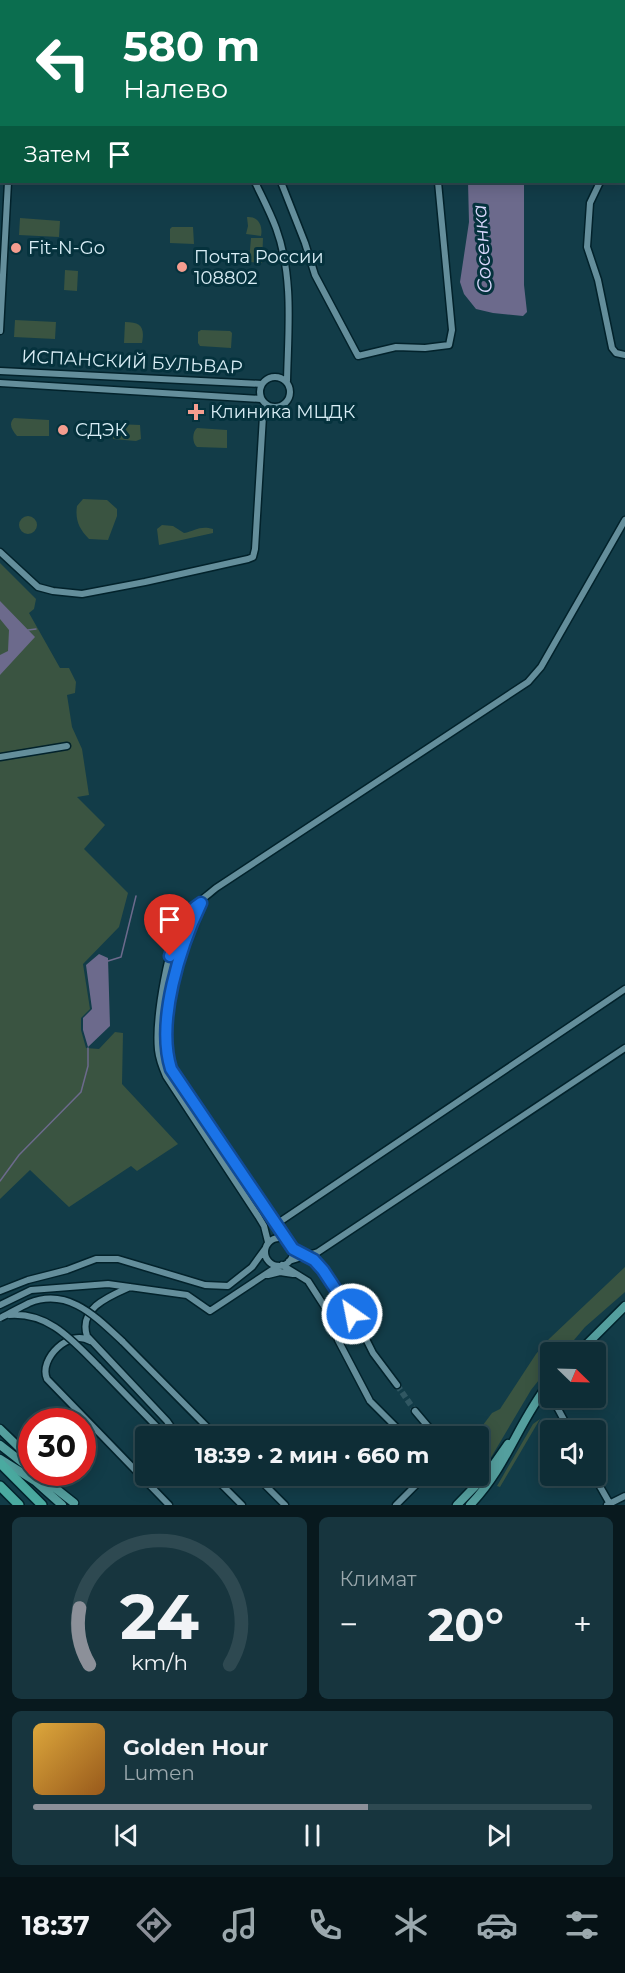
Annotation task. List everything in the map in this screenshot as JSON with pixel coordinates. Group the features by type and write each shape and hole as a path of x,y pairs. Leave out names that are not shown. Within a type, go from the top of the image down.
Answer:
{"highway":[{"path":"0,1463 42,1505"},
{"path":"0,1486 19,1505"}],"main road":[{"path":"589,1342 625,1306"},
{"path":"457,1505 487,1474 540,1403"},
{"path":"470,1505 494,1477 523,1424"},
{"path":"0,1429 18,1446"},
{"path":"0,1445 18,1459"},
{"path":"0,1459 35,1481 62,1505"},
{"path":"52,1486 75,1504"},
{"path":"57,1486 75,1504"}],"street":[{"path":"0,331 8,183"},
{"path":"255,183 277,230 288,304 286,381 291,391 288,401 279,407 268,406 261,399 262,384 273,376 286,381"},
{"path":"281,183 315,275 358,356 396,347 425,348 449,345 451,341 452,330 438,183"},
{"path":"600,183 590,203 587,247 598,280 612,348 616,353 625,355"},
{"name":"ИСПАНСКИЙ БУЛЬВАР","path":"0,371 262,384"},
{"name":"ИСПАНСКИЙ БУЛЬВАР","path":"0,383 261,399"},
{"path":"0,552 38,586 53,591 82,594 248,559 253,556 255,549 263,416 268,406"},
{"path":"268,1242 264,1226 258,1216 166,1076 160,1063 158,1022 170,956 181,921 187,912 201,903 216,888 528,682 541,667 625,520"},
{"path":"0,757 67,746"},
{"path":"201,903 189,928 172,988 166,1054 171,1069 286,1240 293,1249 323,1270 359,1325 373,1353 397,1385"},
{"path":"275,1225 625,989"},
{"path":"0,1305 31,1290 108,1284 186,1295 210,1311 280,1266 289,1261 307,1257 338,1239 625,1048"},
{"path":"0,1291 28,1280 67,1270 96,1258 118,1259 205,1285 228,1286 252,1267 268,1242 275,1238 286,1240"},
{"path":"265,1249 268,1261 308,1281"},
{"path":"289,1261 293,1249"},
{"path":"260,1279 280,1272 295,1274 308,1281 328,1312 338,1340 370,1401 395,1426"},
{"path":"90,1341 85,1327 91,1310 105,1298 130,1287"},
{"path":"0,1318 43,1299 71,1301 91,1313 122,1341 205,1426"},
{"path":"0,1318 18,1315 50,1322 70,1338 156,1426"},
{"path":"169,1505 47,1379 44,1370 46,1364 65,1342 76,1337 85,1337 170,1426"},
{"path":"415,1411 428,1426"},
{"path":"223,1486 242,1505"},
{"path":"266,1486 285,1505"},
{"path":"396,1505 415,1486"},
{"path":"599,1486 608,1504 625,1496"},
{"path":"477,1505 484,1490"}],"green space":[{"path":"247,217 257,220 261,236 246,234"},
{"path":"20,218 60,221 59,237 19,235"},
{"path":"172,227 193,227 194,244 170,243"},
{"path":"251,238 263,238 262,263 249,262"},
{"path":"65,270 78,271 77,291 64,290"},
{"path":"15,320 56,322 55,339 14,337"},
{"path":"125,322 141,326 142,343 124,343"},
{"path":"201,330 230,331 232,333 231,348 200,346 198,332"},
{"path":"14,418 49,420 49,436 17,436 11,425"},
{"path":"116,424 140,425 141,439 136,441 113,439 113,426"},
{"path":"197,428 227,430 227,448 197,447 193,438"},
{"path":"83,499 107,500 117,509 117,516 108,540 89,539 80,528 77,520 77,506"},
{"path":"28,516 34,519 37,525 34,531 28,534 22,531 19,525 22,519"},
{"path":"162,525 173,526 184,533 205,528 213,529 213,533 159,545 157,529"},
{"path":"0,563 36,599 34,609 29,613 60,668 69,668 76,682 75,693 67,695 72,727 82,749 89,795 77,797 105,825 84,849 128,893 119,927 83,964 90,1009 81,1018 81,1030 86,1048 99,1049 115,1032 123,1033 122,1084 178,1144 137,1171 131,1166 69,1207 30,1170 0,1199"},
{"path":"625,1267 625,1292 585,1327 572,1342 546,1342"},
{"path":"540,1349 540,1379 489,1461 489,1426 482,1426 492,1413 500,1409"},
{"path":"540,1419 500,1487 497,1486 533,1424"}],"water":[{"name":"Сосенка","path":"468,183 524,183 524,285 527,312 523,316 476,309 464,294 460,282 469,222"},
{"path":"0,601 35,637 0,675 0,655 8,651 9,630 0,619"},
{"path":"99,954 108,958 110,1026 88,1047 83,1030 83,1018 92,1009 86,965"}],"waterway":[{"path":"28,630 36,629"},
{"path":"108,961 121,957 136,896"},
{"path":"0,1181 19,1155 81,1092 88,1066 88,1048"}],"tunnel":[{"path":"397,1385 415,1411"}],"place":[{"name":"Fit-N-Go","path":"16,248"},
{"name":"Почта России 108802","path":"182,267"},
{"name":"Клиника МЦДК","path":"196,412"},
{"name":"СДЭК","path":"63,430"}],"route":[{"path":"170,956 181,921 187,912 201,903 189,928 172,988 166,1043 166,1054 171,1069 271,1220 290,1242 293,1249 314,1260 323,1270 352,1314"}]}
